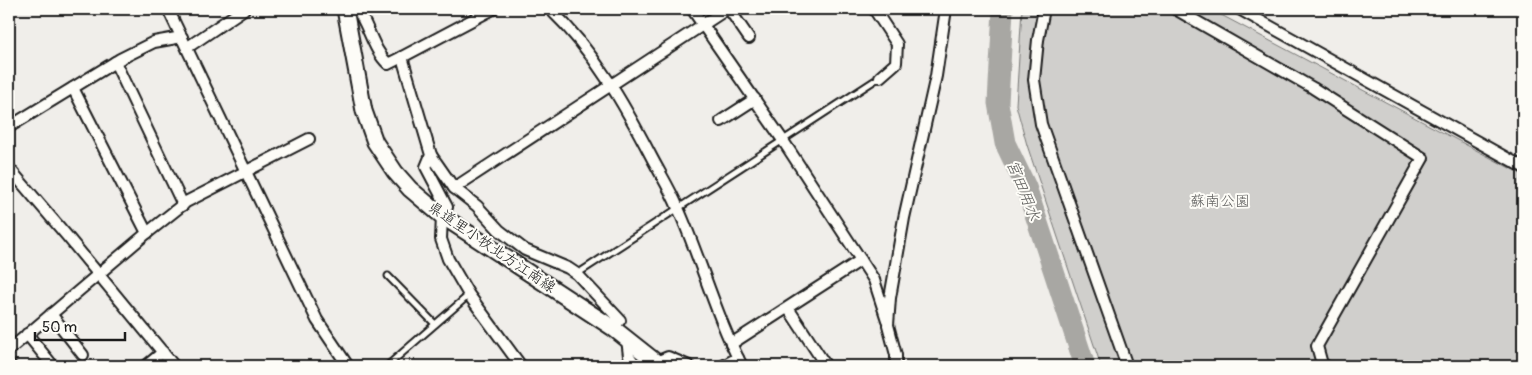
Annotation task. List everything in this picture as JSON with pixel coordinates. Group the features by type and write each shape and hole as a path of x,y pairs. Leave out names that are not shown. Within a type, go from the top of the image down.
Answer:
{"main road":[{"name":"県道里小牧北方江南線","path":"345,9 364,111 375,142 395,172 410,189 442,216 614,328 658,364"}],"street":[{"path":"168,9 188,47 317,320 348,366"},
{"path":"188,47 244,9"},
{"path":"357,9 382,59 388,64 494,9"},
{"path":"550,9 577,37 611,84 642,138 678,208 731,344 740,362 723,366"},
{"path":"692,9 782,139 874,280 896,355 896,366"},
{"path":"454,188 728,9 748,38"},
{"path":"874,9 897,44 896,63 880,77"},
{"path":"888,325 890,298 904,218 936,76 946,9"},
{"path":"1044,9 1038,40 1034,80 1041,124 1127,366"},
{"path":"1176,9 1313,88 1423,158 1317,346 1322,364 1326,366"},
{"path":"1239,9 1523,167"},
{"path":"9,127 115,62 154,42 182,37"},
{"path":"402,57 431,155 454,188 477,206 499,230 524,250 568,268 577,274 620,320 614,328"},
{"path":"115,62 183,205"},
{"path":"73,88 146,233"},
{"path":"721,121 754,99"},
{"path":"9,350 146,233 183,205 309,139"},
{"path":"431,155 426,168 447,207 442,216 441,239 448,260 469,295 521,366"},
{"path":"9,168 174,366"},
{"path":"731,344 861,260"},
{"path":"788,308 826,366"},
{"path":"51,314 83,355"},
{"path":"27,334 54,366"},
{"path":"627,339 629,356 636,366"},
{"path":"146,366 163,352"},
{"path":"658,364 668,357 689,366"}],"lane":[{"path":"577,274 880,77"},
{"path":"388,276 435,324"},
{"path":"387,366 469,295"}],"green space":[{"name":"蘇南公園","path":"1022,9 1210,9 1523,175 1523,366 1101,366 1027,145 1016,105"}],"waterway":[{"name":"宮田用水","path":"1003,9 998,103 1005,143 1026,187 1085,366"}]}
